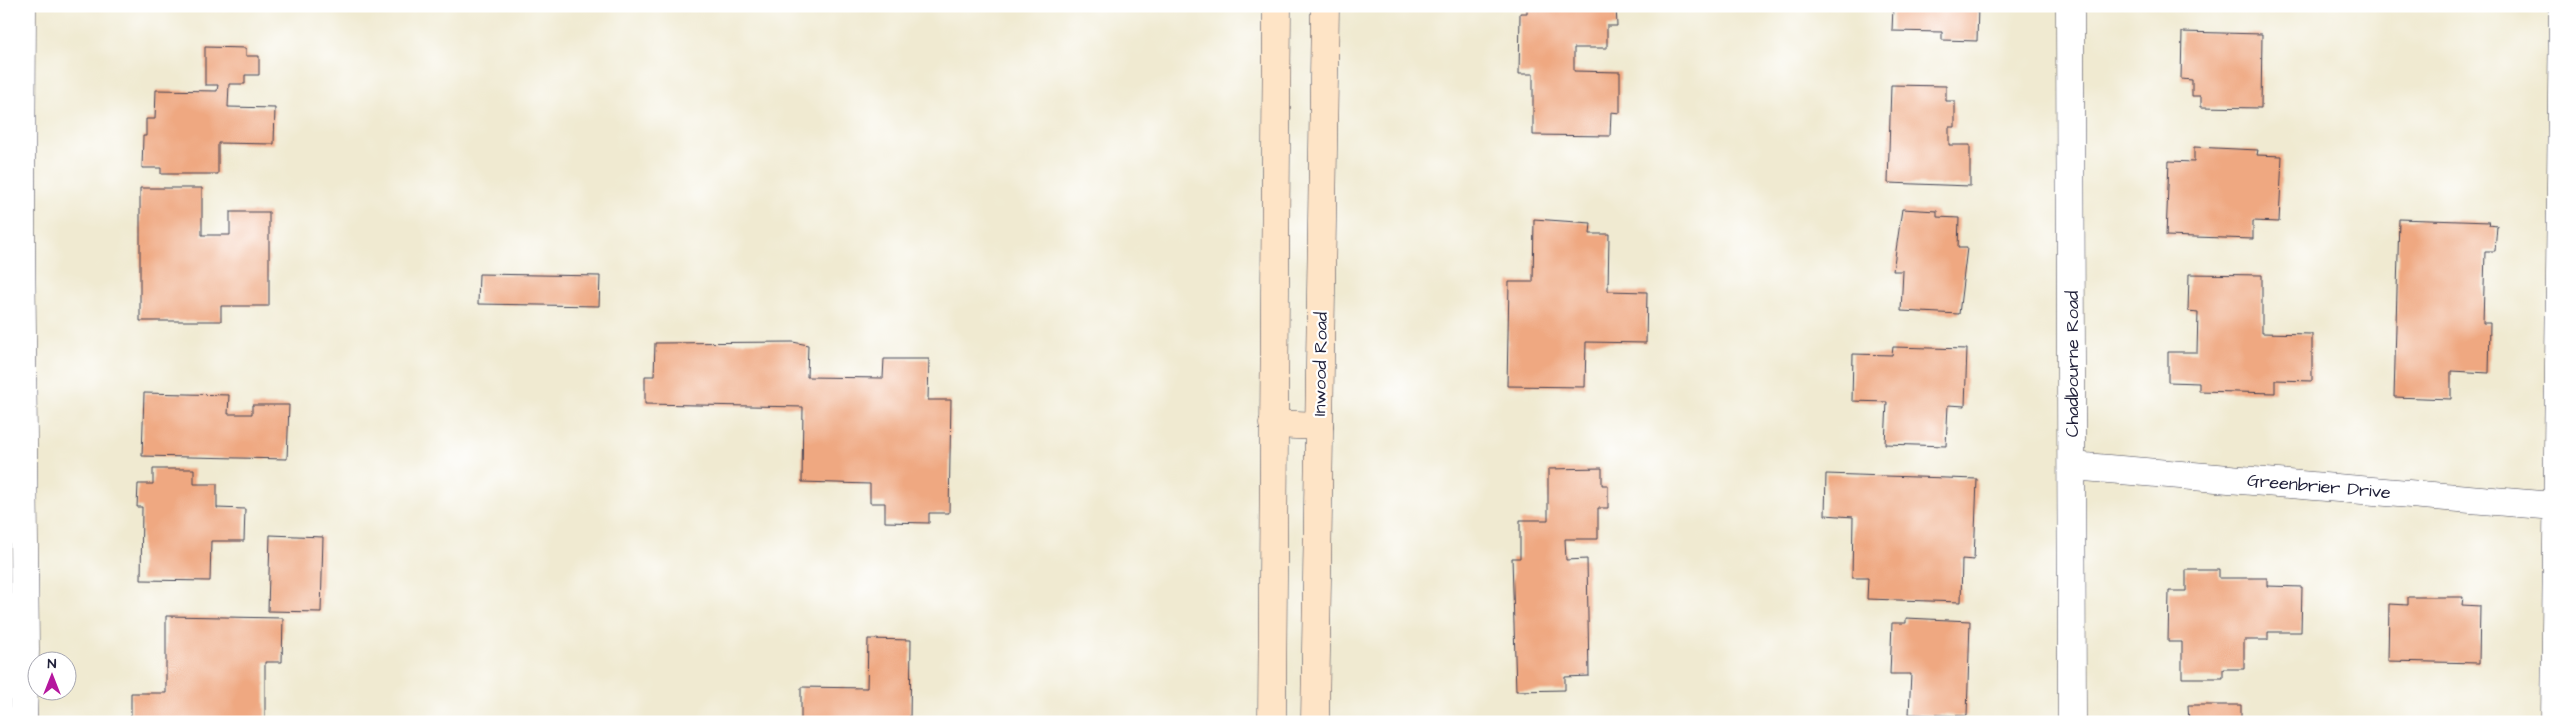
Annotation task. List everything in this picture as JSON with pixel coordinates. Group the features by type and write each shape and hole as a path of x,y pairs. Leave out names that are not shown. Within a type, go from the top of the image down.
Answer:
{"main road":[{"path":"1272,722 1277,6"},
{"name":"Inwood Road","path":"1315,722 1325,6"},
{"path":"1273,424 1319,426"}],"street":[{"path":"22,6 14,230 25,650 23,722"},
{"name":"Chadbourne Road","path":"2070,6 2072,722"},
{"path":"2555,722 2562,507 2563,6"},
{"name":"Greenbrier Drive","path":"2072,466 2562,507"}],"building":[{"path":"1527,6 1616,6 1617,26 1607,26 1607,48 1574,48 1574,71 1620,72 1620,113 1611,112 1610,136 1533,135 1533,74 1519,74 1520,13 1527,13"},
{"path":"1893,6 1978,6 1977,41 1942,40 1942,32 1892,31"},
{"path":"2182,32 2262,34 2261,108 2201,107 2201,96 2192,96 2192,80 2181,79"},
{"path":"205,47 246,48 246,56 259,56 259,75 245,75 245,84 229,84 228,107 275,108 274,144 218,143 218,174 161,174 161,168 142,168 143,136 146,136 146,119 155,119 156,90 217,91 218,85 205,85"},
{"path":"1891,85 1946,86 1946,101 1955,101 1955,127 1949,127 1949,145 1970,145 1970,186 1888,183"},
{"path":"2194,147 2258,150 2257,155 2282,156 2279,222 2253,221 2253,239 2166,236 2169,161 2194,162"},
{"path":"140,188 202,188 202,235 230,235 230,212 269,212 269,306 221,306 221,321 140,321"},
{"path":"1902,209 1937,211 1937,217 1959,218 1958,248 1967,248 1959,314 1901,311 1903,271 1893,271"},
{"path":"1534,219 1591,223 1590,234 1609,234 1608,291 1647,292 1646,343 1586,342 1585,387 1507,386 1509,282 1533,282"},
{"path":"2399,219 2490,222 2489,225 2497,226 2495,251 2485,251 2483,323 2490,323 2489,373 2451,371 2451,399 2394,397"},
{"path":"479,274 600,276 599,306 478,304"},
{"path":"2189,274 2262,275 2262,333 2312,334 2312,381 2275,380 2275,393 2199,391 2199,383 2168,382 2168,352 2197,352 2198,312 2188,311"},
{"path":"793,342 808,345 807,377 883,378 884,359 929,359 928,400 951,400 949,513 929,513 929,523 885,522 885,503 870,503 870,484 802,482 803,407 645,404 645,376 654,376 655,343"},
{"path":"1893,347 1967,349 1965,406 1948,405 1946,446 1885,444 1887,402 1852,401 1853,354 1892,355"},
{"path":"144,393 229,395 228,414 252,414 252,405 289,405 287,459 142,456"},
{"path":"1602,468 1602,485 1608,485 1608,508 1598,508 1598,539 1565,539 1566,560 1587,559 1589,676 1565,677 1565,690 1516,691 1512,558 1520,558 1520,520 1548,520 1548,469"},
{"path":"153,469 194,469 194,484 217,484 217,508 245,509 244,541 211,541 210,581 141,580 142,507 137,507 138,484 153,484"},
{"path":"1826,474 1977,479 1974,560 1962,559 1961,602 1867,599 1868,578 1852,578 1853,517 1825,515"},
{"path":"270,535 323,537 321,612 268,611"},
{"path":"2186,570 2219,570 2219,578 2267,578 2267,586 2302,587 2301,632 2268,632 2268,640 2244,640 2244,669 2223,669 2223,678 2182,678 2182,642 2168,642 2169,591 2186,591"},
{"path":"2408,597 2463,597 2462,605 2480,606 2479,663 2388,661 2389,604 2408,605"},
{"path":"166,616 283,618 282,662 265,662 265,722 131,722 131,693 166,693"},
{"path":"1906,618 1970,621 1967,716 1909,714 1911,674 1890,674 1892,623 1906,623"},
{"path":"868,639 911,640 910,722 867,722 867,719 843,719 843,722 801,722 801,687 867,688"},
{"path":"2188,705 2241,705 2241,722 2189,722"}]}
